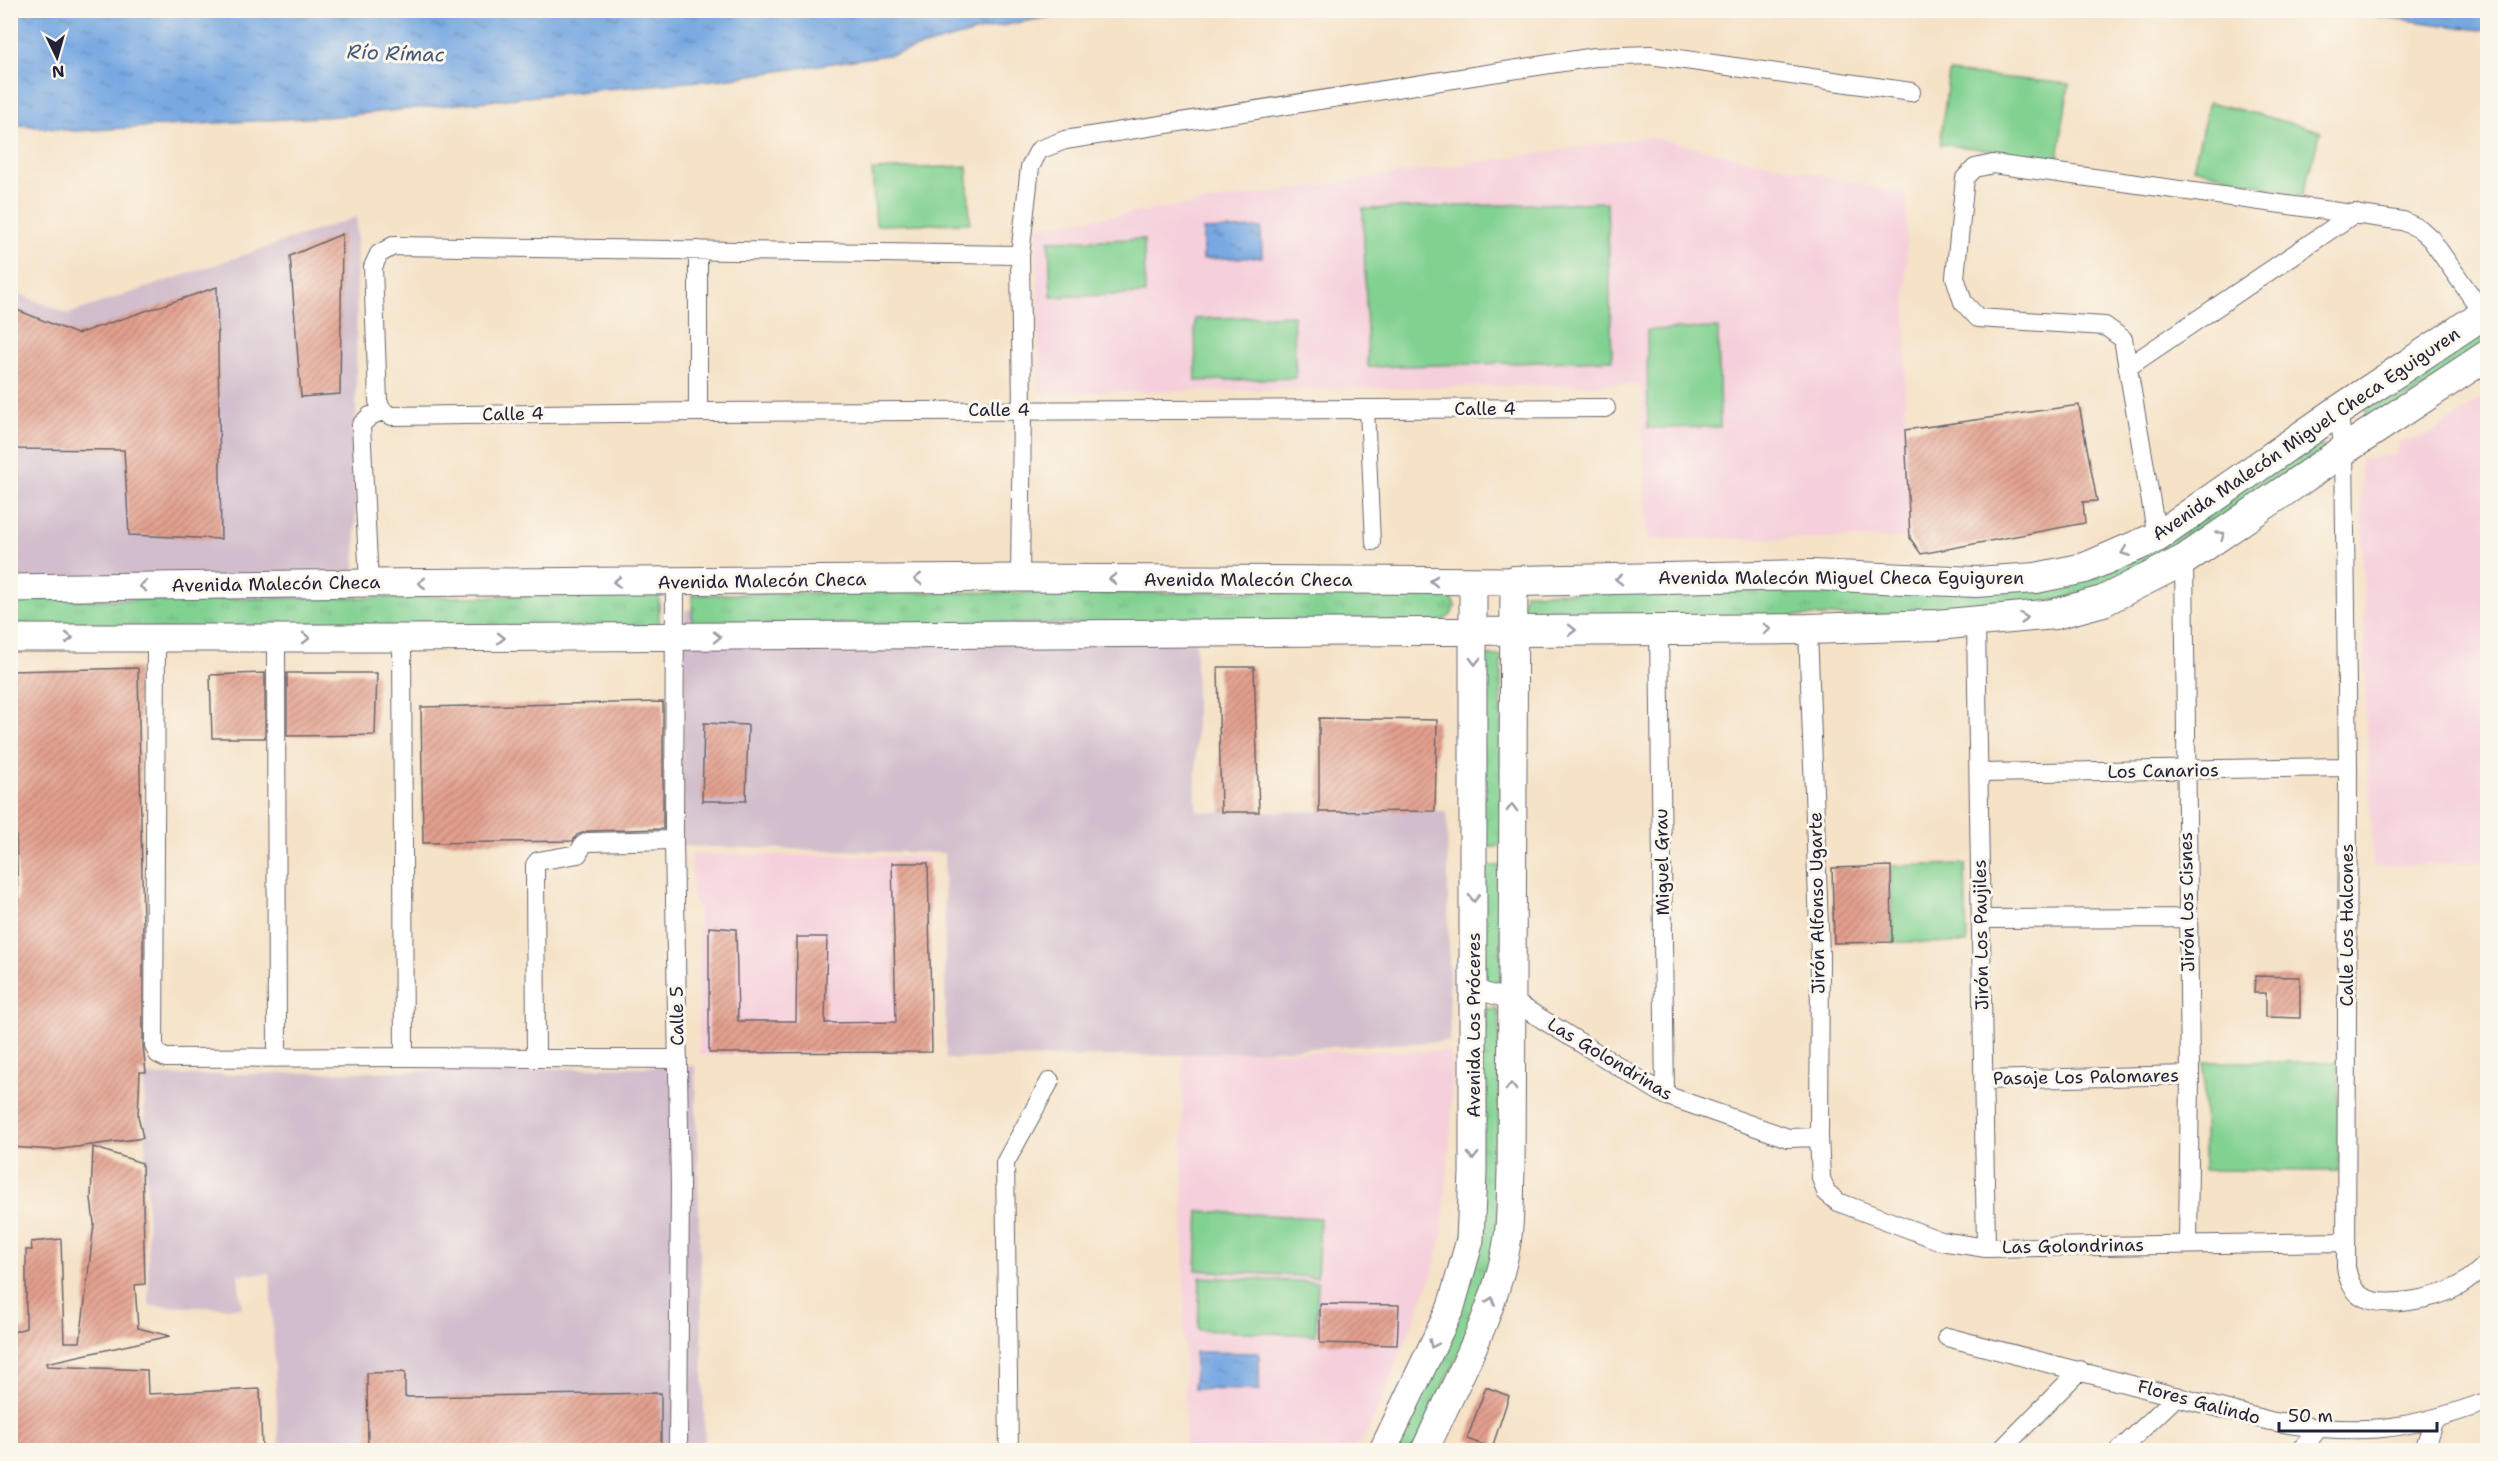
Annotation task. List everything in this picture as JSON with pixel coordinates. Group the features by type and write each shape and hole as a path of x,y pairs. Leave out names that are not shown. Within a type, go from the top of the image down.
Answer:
{"main road":[{"name":"Avenida Malecón Miguel Checa Eguiguren","path":"1514,581 1812,575 1976,582 2036,578 2085,568 2157,537 2485,312"},
{"name":"Avenida Malecón Miguel Checa Eguiguren","path":"1513,631 1808,629 1976,623 2055,614 2103,601 2184,561 2487,354"},
{"name":"Avenida Malecón Checa","path":"10,588 1020,578 1514,581"},
{"name":"Avenida Los Próceres","path":"1383,1450 1451,1306 1470,1240 1473,1173 1475,631 1473,581"},
{"name":"Avenida Los Próceres","path":"1425,1450 1485,1319 1500,1275 1508,1235 1512,1000 1514,581"},
{"path":"10,638 675,637 1513,631"},
{"path":"1474,856 1512,857"}],"street":[{"path":"1020,578 1022,410 1020,255 1030,167 1039,150 1065,140 1595,57 1650,55 1911,92"},
{"path":"2157,537 2122,339 2105,326 1978,318 1963,302 1955,277 1965,178 1975,168 1993,164 2355,213 2403,222 2420,229 2431,238 2485,312"},
{"path":"2128,367 2355,213"},
{"path":"369,583 361,425 370,416 387,413 378,401 373,267 380,254 393,246 1020,255"},
{"path":"698,250 698,412"},
{"name":"Calle 4","path":"387,413 1606,408"},
{"path":"1367,409 1373,543"},
{"name":"Calle Los Halcones","path":"2338,411 2344,450 2348,767 2346,1242 2348,1277 2361,1295 2372,1301 2403,1302 2445,1292 2473,1277 2487,1263"},
{"name":"Jirón Los Cisnes","path":"2184,561 2190,1075 2188,1245"},
{"name":"Calle 5","path":"675,582 674,840 680,1186 678,1450"},
{"name":"Jirón Los Paujiles","path":"1976,623 1986,1248"},
{"name":"Jirón Alfonso Ugarte","path":"1808,629 1820,956 1819,1137 1821,1178"},
{"name":"Miguel Grau","path":"1659,630 1665,1095"},
{"path":"156,638 154,1047 158,1054 165,1058 678,1059"},
{"path":"276,638 277,1058"},
{"path":"402,638 404,1057"},
{"name":"Los Canarios","path":"1979,773 2348,767"},
{"path":"536,1058 536,865 538,861 578,854 583,845 588,842 674,840"},
{"path":"1981,919 2187,918"},
{"name":"Las Golondrinas","path":"1473,989 1512,1000 1665,1095 1788,1138 1819,1137"},
{"name":"Pasaje Los Palomares","path":"1983,1080 2190,1075"},
{"path":"1009,1450 1005,1163 1050,1081"},
{"name":"Las Golondrinas","path":"1821,1178 1826,1192 1838,1202 1941,1241 1986,1248 2346,1242"},
{"name":"Flores Galindo","path":"1947,1337 2270,1421 2318,1429 2386,1429 2434,1419 2487,1401"},
{"path":"2001,1450 2080,1370"},
{"path":"2120,1450 2177,1396"},
{"path":"2424,1450 2434,1419"},
{"path":"2301,1450 2318,1429"}],"shaded area":[{"path":"1648,137 1907,194 1905,430 1910,538 1647,539 1640,384 1039,393 1037,227"},
{"path":"357,217 355,610 11,611 10,290 68,314"},
{"path":"2487,394 2487,861 2373,867 2366,713 2361,459 2397,455 2398,442 2430,435"},
{"path":"1196,602 1196,812 1447,811 1450,1041 1175,1055 946,1059 944,853 681,846 685,610"},
{"path":"691,854 929,857 932,1052 699,1055 699,908 693,899"},
{"path":"1451,1051 1451,1125 1442,1237 1430,1281 1378,1410 1362,1443 1348,1450 1185,1450 1182,1052"},
{"path":"695,1066 705,1450 279,1450 270,1274 238,1274 242,1308 149,1306 144,1076"}],"green space":[{"path":"1949,72 2069,84 2058,158 1940,144"},
{"path":"2209,102 2321,131 2302,196 2193,168"},
{"path":"967,166 970,223 876,225 872,170"},
{"path":"1607,202 1612,360 1368,367 1363,209"},
{"path":"1144,239 1145,294 1051,297 1049,241"},
{"path":"1293,315 1296,378 1196,381 1195,319"},
{"path":"2487,320 2487,345 2370,424 2363,403"},
{"path":"1718,328 1720,427 1648,428 1647,330"},
{"path":"2316,437 2328,454 2107,590 1995,613 1531,621 1522,611 1525,593 2043,586"},
{"path":"1438,588 1449,595 1456,607 1450,616 1440,622 692,625 692,595 848,592 1151,593"},
{"path":"659,595 659,627 11,631 11,598 91,600"},
{"path":"1487,656 1501,656 1502,841 1497,847 1487,847 1481,841 1483,662"},
{"path":"1965,864 1967,943 1892,942 1891,866"},
{"path":"1487,866 1500,866 1502,980 1497,983 1484,983 1481,870"},
{"path":"1496,1008 1499,1013 1500,1190 1497,1231 1481,1305 1414,1450 1391,1450 1456,1313 1486,1009"},
{"path":"2204,1062 2338,1062 2339,1171 2204,1170"},
{"path":"1199,1211 1320,1218 1317,1277 1196,1270"},
{"path":"1200,1277 1318,1282 1316,1335 1198,1330"}],"water":[{"name":"Río Rímac","path":"373,10 394,15 462,10 1081,11 990,28 894,54 724,79 339,116 75,131 11,124 11,11"},
{"path":"2338,11 2487,11 2487,31"},
{"path":"1261,228 1262,257 1203,259 1203,230"},
{"path":"1195,1352 1259,1353 1259,1390 1194,1389"}],"building":[{"path":"342,234 340,394 301,397 290,256"},
{"path":"217,287 221,539 129,535 124,450 10,449 10,307 77,334"},
{"path":"2079,405 2097,501 2083,502 2085,523 1921,554 1910,538 1905,430"},
{"path":"1218,667 1254,667 1259,812 1221,812"},
{"path":"138,668 143,1046 146,1072 140,1072 138,1116 143,1138 54,1150 10,1147 10,901 18,901 16,833 10,834 10,671"},
{"path":"265,673 265,738 212,738 210,675"},
{"path":"287,673 377,673 375,735 287,736"},
{"path":"663,702 663,829 588,831 577,835 573,841 423,843 421,707"},
{"path":"1319,718 1437,720 1435,811 1319,812"},
{"path":"704,723 748,725 746,801 702,801"},
{"path":"892,863 928,863 932,1052 709,1053 709,927 736,929 738,1021 796,1021 797,937 827,937 825,1023 896,1022"},
{"path":"1891,866 1892,942 1834,943 1832,868"},
{"path":"2255,976 2300,977 2300,1018 2266,1017 2266,993 2254,993"},
{"path":"93,1147 142,1163 145,1284 135,1285 138,1328 170,1336 46,1363 47,1366 147,1370 148,1394 260,1389 262,1450 13,1450 10,1446 10,1333 26,1328 26,1250 32,1250 31,1242 61,1239 64,1342 80,1342 94,1224 91,1198"},
{"path":"1320,1304 1399,1305 1397,1345 1320,1343"},
{"path":"405,1372 405,1397 661,1393 661,1450 368,1450 367,1373"},
{"path":"1486,1387 1509,1396 1492,1448 1467,1439"}]}
